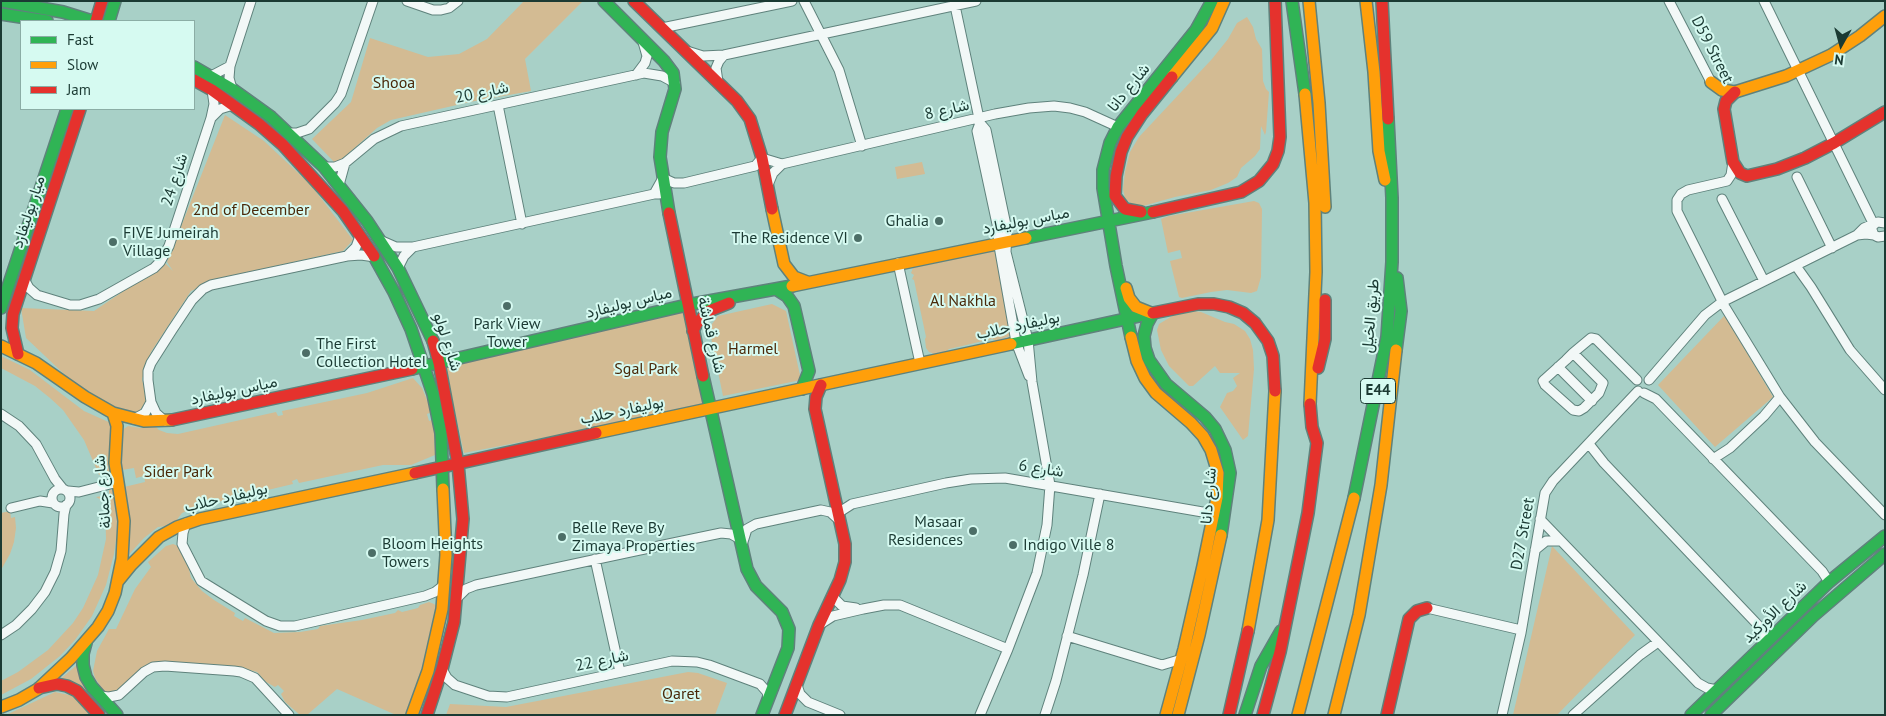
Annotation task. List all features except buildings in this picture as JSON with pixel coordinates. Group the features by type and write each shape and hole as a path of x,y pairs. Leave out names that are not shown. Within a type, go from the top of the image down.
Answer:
{"main road":[{"path":"2,1 36,6 90,20"},
{"path":"94,20 102,1"},
{"path":"109,20 115,1"},
{"path":"604,1 669,68 675,83"},
{"path":"634,1 718,83 750,119 762,158 784,264 794,277 809,282"},
{"name":"شارع دانا","path":"1178,715 1207,604 1219,515 1216,465 1211,450 1197,429 1163,400 1145,378 1137,361 1126,319 1116,266 1103,188 1103,170 1110,143 1118,127 1196,30 1212,1"},
{"name":"شارع دانا","path":"1153,212 1129,210 1117,200 1115,184 1121,152 1131,130 1142,114 1212,28 1224,1"},
{"name":"مياس بوليفارد","path":"114,414 134,419 165,421 440,363 687,305 776,289 1153,212 1241,192 1259,181 1273,164 1278,151 1280,137 1275,1"},
{"path":"1264,715 1286,624 1305,530 1317,443 1310,419 1316,272 1315,203 1306,103 1292,1"},
{"path":"1309,1 1322,141 1325,235 1325,339 1319,366 1311,383"},
{"path":"1366,1 1374,72 1379,151 1385,180 1392,198"},
{"name":"طريق الخيل","path":"1298,715 1331,594 1370,429 1387,337 1392,262 1392,198 1382,1"},
{"path":"1,14 40,20"},
{"path":"1711,82 1722,90 1735,92 1773,81 1798,71 1846,46 1885,16"},
{"name":"شارع لولو","path":"195,68 232,89 271,117 324,167 380,240 398,268 425,321 440,363 445,389 458,464 463,519 460,571 449,646 427,715"},
{"name":"شارع لولو","path":"195,81 233,105 283,145 306,168 343,211 375,257 411,328 424,366 433,394 441,433 446,526 442,609 428,671 412,715"},
{"name":"D59 Street","path":"1711,82 1725,114 1733,162"},
{"name":"شارع قماشة","path":"675,83 674,94 660,140 663,178 660,195 711,408 746,569 752,581 777,605 786,620 789,638 788,648 762,715"},
{"path":"1725,114 1726,101 1735,92"},
{"name":"ميار بوليفارد","path":"18,354 12,328 13,314 6,299 12,275 67,110"},
{"name":"ميار بوليفارد","path":"6,299 24,279 80,110"},
{"path":"1733,162 1740,173 1750,177 1790,164 1834,143 1885,112"},
{"path":"306,168 315,158"},
{"path":"1334,715 1367,572 1387,442 1401,311 1400,291 1392,262"},
{"name":"شارع دانا","path":"1116,266 1122,274 1127,294 1133,304 1142,310 1153,313 1147,324 1144,336 1149,360 1166,384 1210,423 1226,450 1229,465 1230,480 1166,715"},
{"path":"776,289 787,296 794,306 809,371 802,389"},
{"path":"693,331 697,323 709,311 744,295"},
{"name":"بوليفارد حلاب","path":"118,581 159,537 186,523 1016,342 1198,304 1214,304 1229,307 1249,318 1260,328 1268,341 1273,356 1275,394 1268,520 1253,609 1229,715"},
{"path":"1,346 36,362 99,406 114,414"},
{"path":"786,712 845,562 845,544 815,409 816,397 822,384"},
{"name":"شارع جمانة","path":"1,707 19,700 38,689 86,642 108,611 118,581 124,521 115,456 117,426 114,414"},
{"path":"351,496 360,484"},
{"name":"شارع الأوركيد","path":"1691,715 1830,582 1885,536"},
{"name":"شارع الأوركيد","path":"1711,715 1813,616 1885,554"},
{"path":"1813,616 1814,607 1828,593 1830,582"},
{"path":"1387,715 1408,623 1414,613 1420,609 1427,608"},
{"path":"1245,715 1261,666 1286,624"},
{"path":"86,642 83,654 86,677 92,687 116,714"},
{"path":"38,689 52,685 67,686 76,691 90,710 99,715"}],"street":[{"path":"232,89 229,78 230,66 251,1"},
{"path":"289,133 301,133 309,129 341,94 373,1"},
{"path":"407,1 433,10 449,8 458,1"},
{"path":"662,28 792,1"},
{"path":"804,1 846,88 862,146"},
{"path":"683,50 703,56 724,55 976,1"},
{"name":"D59 Street","path":"1669,1 1711,82"},
{"path":"1764,1 1867,209 1880,223 1872,231 1881,238"},
{"path":"955,4 979,121 986,130 1007,230 1003,242 1016,342 1032,382"},
{"path":"635,75 645,64 646,56 643,41"},
{"path":"718,83 715,76 716,68 724,55"},
{"path":"211,76 230,66"},
{"name":"شارع 20","path":"345,164 374,139 402,126 635,75 653,74 675,83"},
{"name":"شارع 24","path":"37,295 70,305 90,303 154,268 160,262 169,246 211,118 214,104 212,90"},
{"path":"211,118 220,109 233,105"},
{"path":"498,105 522,224"},
{"name":"شارع 8","path":"762,158 782,164 979,121 1029,108 1054,106 1085,112 1118,127"},
{"path":"304,148 309,129"},
{"path":"663,178 684,183 755,166 762,158"},
{"path":"1733,162 1731,175 1727,181 1684,191 1676,203 1677,211 1726,300 1738,326 1780,397 1815,442 1884,513"},
{"path":"324,167 335,167 345,164"},
{"path":"339,185 345,164"},
{"path":"768,185 773,173 782,164"},
{"path":"1797,177 1832,248"},
{"path":"380,240 396,247 413,247 660,195"},
{"path":"1722,200 1764,281"},
{"name":"D27 Street","path":"1858,235 1864,228 1880,223"},
{"name":"D27 Street","path":"1502,715 1521,630 1542,502 1547,489 1645,388 1706,315 1726,300 1858,235 1866,234 1881,238"},
{"path":"347,256 356,248 360,236"},
{"path":"980,715 1029,596 1041,557 1047,526 1050,485 1032,382 1028,340 1003,242"},
{"path":"398,268 404,256 413,247"},
{"path":"165,421 156,413 151,402 148,380 151,363 192,300 203,289 211,285 347,256 375,257"},
{"path":"898,263 920,363"},
{"path":"1800,264 1807,270 1811,287 1850,350 1885,390"},
{"path":"1,280 12,275"},
{"path":"24,279 29,288 37,295"},
{"path":"6,299 37,295"},
{"path":"1573,353 1603,383 1602,390 1584,408 1576,411 1545,385 1544,379 1573,353 1593,337 1638,380 1635,385 1645,388 1656,399 1822,571 1830,582"},
{"path":"1558,367 1592,401"},
{"path":"1716,462 1764,416 1780,397"},
{"path":"134,419 145,413 151,402"},
{"path":"1764,416 1786,405"},
{"path":"1,414 19,426 36,444 55,479 61,497 63,518 61,551 55,572 45,592 32,610 16,625 1,635"},
{"path":"1586,447 1604,463 1758,625 1764,645"},
{"name":"شارع 6","path":"839,517 852,504 970,479 1005,478 1219,515"},
{"path":"11,508 61,497 76,496 119,484"},
{"path":"1045,715 1087,557 1100,494"},
{"path":"834,495 842,501 852,504"},
{"path":"457,598 466,589 476,585 721,533 731,534 741,543 747,529 756,524 820,510 830,512 839,517"},
{"path":"721,533 735,519"},
{"path":"1540,519 1698,683 1707,688 1717,690"},
{"path":"186,523 182,544 198,577 205,585 266,621 280,626 295,626 425,596 435,592 444,584"},
{"path":"159,537 171,538 182,544"},
{"path":"1535,550 1546,541 1560,541"},
{"path":"595,560 620,672"},
{"path":"460,571 476,585"},
{"path":"425,596 442,609"},
{"path":"832,596 842,606 863,609"},
{"path":"820,625 833,616 884,605 900,605 1008,649"},
{"path":"1427,608 1521,630"},
{"path":"1758,625 1778,632"},
{"path":"1067,636 1162,665 1182,660"},
{"path":"1573,715 1656,639"},
{"name":"شارع 22","path":"455,685 488,696 507,697 672,661 685,661 710,665 755,682 764,688 768,697"},
{"path":"1162,665 1175,683"},
{"path":"100,696 119,695 144,672 154,667 165,666 241,672 255,678 289,715"},
{"path":"442,669 455,685"},
{"path":"755,682 767,681 777,675"},
{"path":"1698,683 1704,703"},
{"path":"436,690 455,685"},
{"path":"796,685 800,694 808,702 840,715"},
{"path":"116,714 119,695"},
{"path":"786,712 797,703 808,702"}],"green space":[{"name":"Shooa","path":"524,1 583,1 525,59 531,91 470,102 391,120 377,128 340,161 334,162 312,139 351,102 370,38 428,57 459,54 487,39"},
{"path":"1247,17 1262,49 1263,81 1269,92 1266,132 1265,135 1261,126 1260,149 1241,168 1237,177 1211,190 1143,206 1136,206 1129,202 1125,198 1123,189 1125,172 1130,152 1139,137 1212,59 1228,39 1237,23"},
{"name":"2nd of December","path":"225,115 264,141 310,184 353,240 343,251 221,278 191,291 151,352 142,379 147,400 139,412 128,414 82,391 26,338 21,308 94,311 165,263 173,271 167,262"},
{"path":"922,162 925,174 897,179 895,167"},
{"path":"1254,201 1259,203 1262,209 1261,277 1257,291 1251,293 1227,290 1179,297 1170,261 1182,258 1180,250 1168,253 1161,219"},
{"name":"Al Nakhla","path":"992,251 997,253 1010,336 997,341 992,339 949,349 945,352 934,354 929,352 926,348 926,337 914,280 912,279 914,275 911,273 913,268 918,265"},
{"name":"Harmel","path":"772,304 786,311 801,380 723,396 709,328 718,316"},
{"name":"Sgal Park","path":"685,311 707,406 464,453 445,366"},
{"path":"1193,311 1234,324 1245,331 1250,339 1253,350 1254,369 1248,436 1243,440 1220,407 1227,393 1233,391 1237,386 1233,378 1240,373 1220,373 1215,366 1193,386 1189,386 1169,366 1161,350 1157,330 1159,324 1174,315"},
{"path":"1725,315 1773,397 1715,447 1658,385"},
{"path":"1,356 30,370 84,411 113,424 114,480 110,482 105,469 100,471 101,474 99,475 84,440 63,410 35,386 1,368"},
{"name":"Sider Park","path":"413,378 422,388 432,412 427,414 429,421 434,419 435,455 411,465 383,465 299,483 297,479 292,481 293,484 196,507 182,513 176,521 167,526 158,527 144,538 124,560 124,487 145,482 144,476 136,478 134,468 122,470 120,459 121,431 128,426 141,428 146,426 156,427 167,433 178,434 276,412 278,416 283,415 282,411 367,393"},
{"path":"115,489 118,525 114,554 106,585 92,616 75,640 60,656 31,679 1,695 1,681 18,672 48,650 73,623 83,608 98,575 106,539 105,502 96,497 109,495 109,490"},
{"path":"10,511 11,518 15,517 14,542 1,570 1,513"},
{"path":"173,544 183,548 191,578 202,591 235,613 234,616 243,621 245,618 274,633 318,629 320,626 362,620 395,613 398,610 402,612 418,608 420,605 429,602 434,604 439,608 411,715 396,715 337,689 307,715 300,715 285,702 281,694 284,691 278,685 275,687 266,682 257,672 234,666 206,664 201,666 159,661 151,664 119,693 109,694 103,690 93,671 97,651 109,629 116,629 135,589 151,567 148,562 166,546"},
{"path":"1552,546 1635,635 1557,715 1513,715"},
{"path":"78,664 92,695 82,688 58,681"},
{"name":"Qaret","path":"688,672 698,673 727,683 715,715 446,715 450,704 506,707"},
{"path":"55,692 74,696 88,709 89,715 6,715"}],"traffic: fast":[{"path":"2,1 63,12 89,20"},
{"path":"109,20 115,1"},
{"path":"604,1 664,61 673,73 675,89 662,132 660,157 669,213"},
{"path":"1131,337 1116,266 1103,188 1103,170 1110,143 1118,127 1196,30 1212,1"},
{"path":"1292,1 1305,94"},
{"path":"1,14 40,20"},
{"path":"195,68 232,89 271,117 324,167 367,221 398,268 433,341"},
{"path":"1,308 67,110"},
{"path":"1354,498 1387,337 1392,262 1392,198 1388,119"},
{"path":"1026,238 1153,212"},
{"path":"374,256 394,292 411,329 433,394 441,433 443,489"},
{"path":"1396,350 1401,311 1397,278"},
{"path":"412,369 687,305 792,286"},
{"path":"776,289 787,296 794,306 809,371 802,389"},
{"path":"1153,313 1147,324 1144,336 1149,360 1166,384 1205,417 1215,429 1225,450 1230,473 1221,535"},
{"path":"1011,344 1153,313"},
{"path":"703,376 747,569 756,586 782,612 789,629 788,648 762,715"},
{"path":"1691,715 1829,582 1885,536"},
{"path":"1711,715 1813,616 1885,554"},
{"path":"1245,715 1261,666 1281,631"},
{"path":"86,643 83,654 86,677 92,687 117,715"}],"traffic: slow":[{"path":"1172,77 1212,28 1224,1"},
{"path":"1309,1 1319,103 1325,207"},
{"path":"1366,1 1374,72 1379,151 1385,180"},
{"path":"1711,82 1722,90 1735,92 1786,76 1831,55 1860,36 1885,16"},
{"path":"1305,94 1315,203 1316,272 1310,404"},
{"path":"772,209 784,264 794,277 807,282"},
{"path":"792,286 1026,238"},
{"path":"1126,288 1129,298 1136,307 1151,313"},
{"path":"1131,337 1137,361 1145,378 1156,393 1203,436 1211,450 1218,473 1217,498 1203,566 1184,649 1166,715"},
{"path":"596,433 1011,344"},
{"path":"1,346 36,363 85,397 113,413 144,421 172,420"},
{"path":"1334,715 1359,615 1381,485 1396,350"},
{"path":"1248,631 1268,520 1275,391"},
{"path":"1,707 19,700 38,689 71,658 98,627 108,611 115,593 122,559 124,521 115,463 117,426 113,413"},
{"path":"118,581 159,537 177,527 200,519 415,473"},
{"path":"412,715 428,671 442,609 446,555 443,489"},
{"path":"1298,715 1354,498"},
{"path":"1178,715 1199,635 1221,535"}],"traffic: jam":[{"path":"96,20 102,1"},
{"path":"634,1 737,101 750,119 762,158 772,209"},
{"path":"1153,212 1241,192 1259,181 1273,164 1278,151 1280,137 1275,1"},
{"path":"1382,1 1388,119"},
{"path":"1141,212 1125,209 1115,196 1116,176 1121,152 1127,137 1142,114 1172,77"},
{"path":"195,81 212,90 259,124 283,145 343,211 374,256"},
{"path":"1735,92 1726,101 1724,109 1733,162 1740,173 1747,176 1777,169 1805,158 1885,112"},
{"path":"18,354 12,328 13,314 80,110"},
{"path":"669,213 703,376"},
{"path":"1318,368 1325,339 1325,300"},
{"path":"693,331 697,323 709,311 729,303"},
{"path":"1153,313 1198,304 1214,304 1229,307 1243,313 1255,323 1268,341 1273,356 1275,391"},
{"path":"427,715 442,669 454,622 463,519 458,464 433,341"},
{"path":"172,420 412,369"},
{"path":"785,715 819,625 840,580 845,562 845,544 815,409 816,397 821,385"},
{"path":"1263,715 1280,652 1308,513 1317,443 1312,427 1310,404"},
{"path":"415,473 596,433"},
{"path":"1387,715 1409,619 1417,611 1427,608"},
{"path":"1229,715 1248,631"},
{"path":"39,688 57,684 67,686 77,691 99,715"}],"place":[{"name":"Ghalia","path":"939,221"},
{"name":"The Residence VI","path":"858,238"},
{"name":"FIVE Jumeirah Village","path":"113,242"},
{"name":"Park View Tower","path":"507,306"},
{"name":"The First Collection Hotel","path":"306,353"},
{"name":"Masaar Residences","path":"973,531"},
{"name":"Belle Reve By Zimaya Properties","path":"562,537"},
{"name":"Indigo Ville 8","path":"1013,545"},
{"name":"Bloom Heights Towers","path":"372,553"}]}
